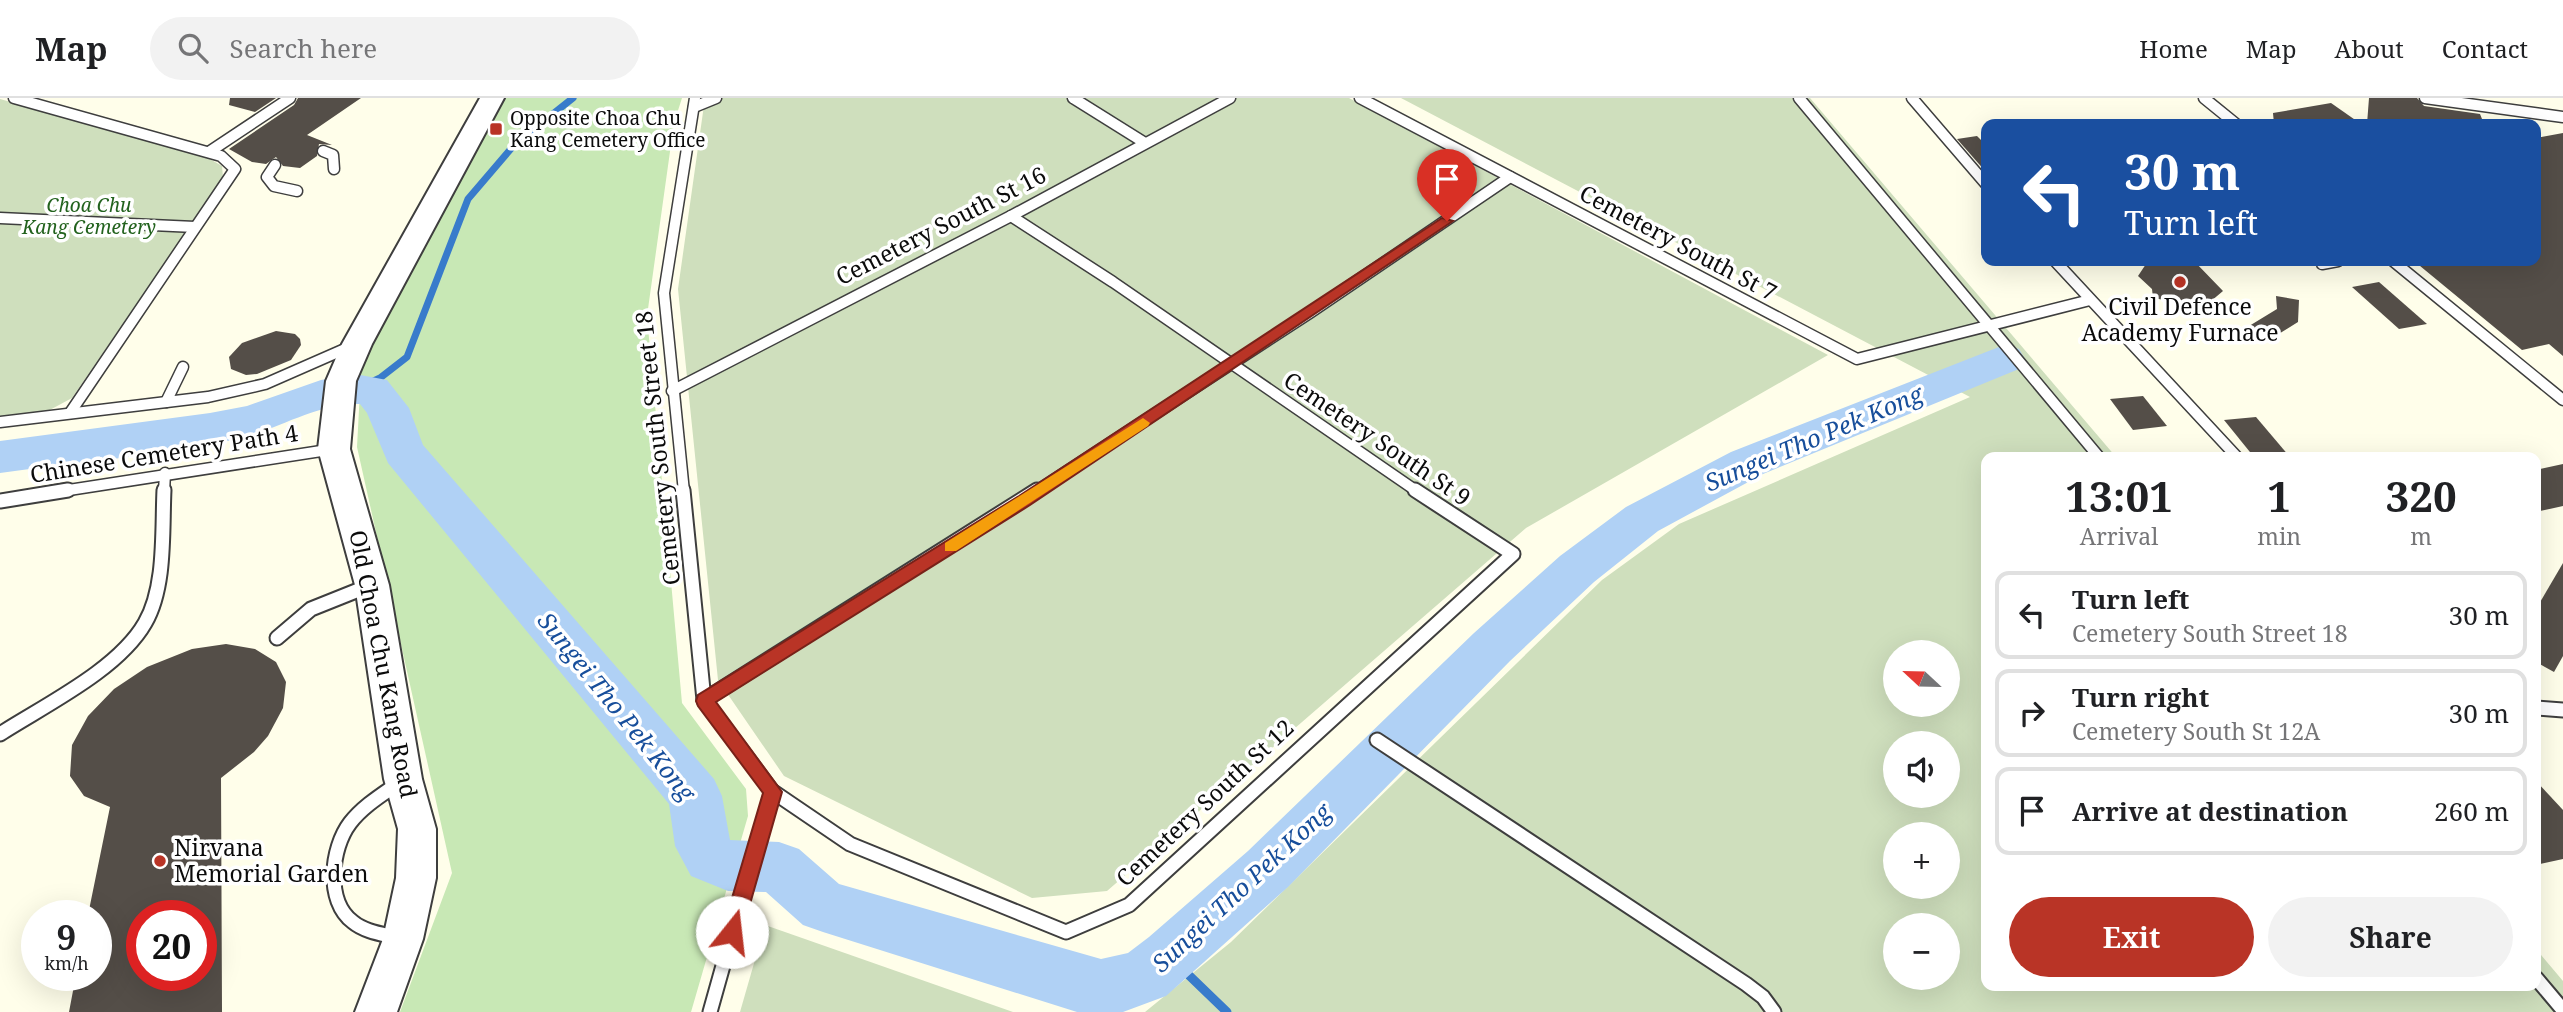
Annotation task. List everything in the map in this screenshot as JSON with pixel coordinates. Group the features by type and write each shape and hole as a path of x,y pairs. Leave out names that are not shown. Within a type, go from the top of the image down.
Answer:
{"street":[{"name":"Old Choa Chu Kang Road","path":"376,1012 403,939 416,878 417,829 403,779 372,585 334,449 339,394 357,344 492,98"}],"lane":[{"path":"14,98 209,152 230,162 235,169 70,413"},
{"path":"209,152 290,98"},
{"path":"694,103 716,98"},
{"path":"1073,98 1145,143"},
{"name":"Cemetery South St 16","path":"672,391 1011,216 1230,98"},
{"name":"Cemetery South St 7","path":"1360,98 1857,359 2091,300"},
{"path":"1799,98 2095,452"},
{"path":"1912,98 1981,178"},
{"path":"2204,98 2230,119"},
{"path":"2425,98 2563,117"},
{"name":"Cemetery South Street 18","path":"694,103 664,293 704,701"},
{"path":"323,151 333,155 334,169"},
{"path":"275,165 267,177 274,186 297,191"},
{"path":"709,1012 772,792 704,701 1025,500 1230,366 1510,177"},
{"name":"Cemetery South St 9","path":"1011,216 1113,282 1230,366 1513,554"},
{"path":"0,218 195,227"},
{"path":"2060,266 2231,452"},
{"path":"2398,266 2563,400"},
{"path":"0,422 166,402 265,384 357,344"},
{"path":"166,402 183,367"},
{"name":"Chinese Cemetery Path 4","path":"0,501 165,473 334,449"},
{"path":"0,734 106,663 131,642 146,621 154,594 165,473"},
{"name":"Cemetery South St 12","path":"772,792 850,844 1066,932 1129,905 1513,554"},
{"path":"277,638 287,626 311,609 372,585"},
{"path":"2541,708 2563,710"},
{"path":"1377,740 1746,984 1763,997 1774,1012"},
{"path":"403,779 362,810 346,829 335,865 336,894 348,918 376,932 403,939"},
{"path":"2541,984 2563,1010"}],"green space":[{"path":"503,98 682,98 674,123 647,316 682,703 746,789 748,816 691,1012 400,1012 452,873 357,447 361,372 376,335"},
{"path":"705,98 1349,98 1828,355 1526,528 1107,891 1032,898 784,776 718,680 678,289"},
{"path":"1401,98 1810,98 2112,452 1981,452 1981,991 2541,991 2541,955 2563,981 2563,1012 1145,1012 1231,942 1602,580 1679,524 1970,397"},
{"name":"Choa Chu Kang Cemetery","path":"0,99 208,158 222,166 223,178 72,398 46,412 0,418"},
{"path":"765,925 1013,1012 740,1012"}],"building":[{"path":"230,98 276,98 255,112 229,105"},
{"path":"298,98 361,98 307,135 332,145 319,144 317,156 300,168 283,166 276,157 266,164 252,162 229,149 294,105"},
{"path":"2369,98 2417,98 2424,106 2480,114 2482,119 2367,119"},
{"path":"2331,103 2354,119 2274,119 2273,113"},
{"path":"2563,133 2563,356 2549,344 2522,350 2420,266 2541,266 2541,137"},
{"path":"1977,136 1981,140 1981,166 1957,139"},
{"name":"Civil Defence Academy Furnace","path":"2145,266 2199,266 2223,291 2204,307 2153,298 2152,289 2138,276"},
{"path":"2379,282 2427,324 2399,329 2352,287"},
{"path":"2276,296 2299,300 2298,322 2277,335 2236,334 2277,309"},
{"path":"276,331 295,334 300,339 301,345 291,360 257,374 246,375 231,369 229,357 242,343"},
{"path":"2143,396 2167,426 2133,430 2110,399"},
{"path":"2256,417 2286,452 2250,452 2224,420"},
{"path":"2563,464 2563,506 2541,511 2541,469"},
{"path":"2563,563 2563,656 2554,672 2541,665 2541,600"},
{"path":"226,644 255,649 276,662 286,682 283,708 268,736 254,752 221,778 222,1012 69,1012 73,991 112,991 112,900 91,900 110,807 84,796 70,776 72,745 88,716 114,689 147,667 192,649"},
{"path":"2541,786 2563,810 2563,859 2541,864"}],"waterway":[{"name":"Sungei Tho Pek Kong","path":"359,388 380,378 407,357 468,199 515,144 573,98"},
{"name":"Sungei Tho Pek Kong","path":"0,457 210,429 255,419 321,395 355,389 372,390 387,408 404,452 695,796 700,839 705,852 711,858 728,865 779,867 802,891 823,906 1082,985 1101,988 1145,976 1170,957 1268,869 1492,647 1577,569 1642,519 1747,463 2004,359"},
{"path":"1170,957 1227,1012"}],"slow traffic":[{"path":"951,547 1143,423"}],"place":[{"name":"Opposite Choa Chu Kang Cemetery Office","path":"496,129"},
{"name":"Civil Defence Academy Furnace","path":"2180,282"},
{"name":"Nirvana Memorial Garden","path":"160,861"}],"route":[{"path":"732,932 772,792 704,701 1025,500 1447,221"}]}
